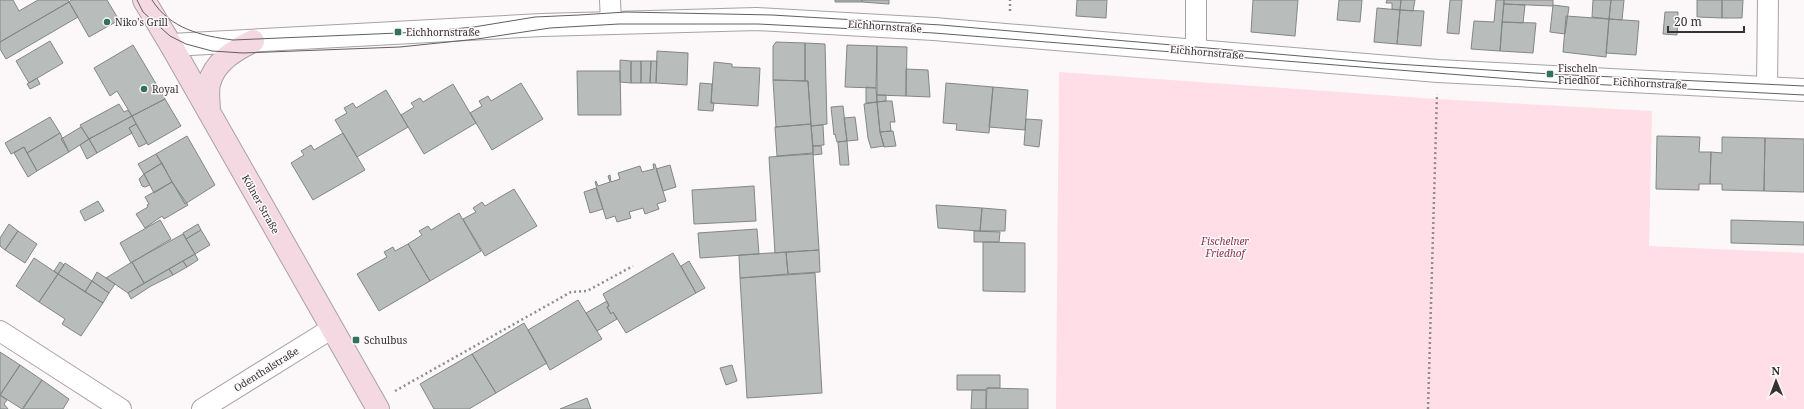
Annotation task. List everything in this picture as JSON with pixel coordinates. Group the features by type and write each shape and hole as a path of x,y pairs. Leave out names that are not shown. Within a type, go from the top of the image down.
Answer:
{"main road":[{"name":"Kölner Straße","path":"144,0 376,406"},
{"path":"209,112 209,84 215,70 231,52 253,41"}],"street":[{"path":"610,0 611,22"},
{"path":"1196,0 1196,51"},
{"path":"1767,89 1768,0"},
{"name":"Eichhornstraße","path":"171,45 611,22 757,19 934,29 1438,71 1804,90"},
{"name":"Odenthalstraße","path":"202,409 331,329"},
{"path":"0,331 120,409"}],"path":[{"path":"1428,409 1438,71"},
{"path":"376,406 571,292 587,291 633,266"}],"green space":[{"name":"Fischelner Friedhof","path":"1059,72 1436,99 1652,111 1649,246 1804,253 1804,409 1056,409"}],"building":[{"path":"0,0 13,0 19,11 38,0 68,0 69,2 0,42"},
{"path":"71,0 107,0 119,20 89,37 69,2"},
{"path":"835,0 862,0 862,2 835,2"},
{"path":"862,0 889,0 889,4 862,2"},
{"path":"1077,0 1107,0 1106,18 1076,16"},
{"path":"1253,0 1298,0 1295,36 1251,32"},
{"path":"1339,0 1362,0 1360,22 1337,20"},
{"path":"1387,0 1401,0 1400,10 1392,9 1392,3 1386,3"},
{"path":"1401,0 1415,0 1413,11 1400,10"},
{"path":"1450,0 1462,0 1459,34 1447,33"},
{"path":"1496,0 1504,0 1500,51 1471,49 1474,21 1494,22"},
{"path":"1504,0 1553,0 1553,6 1504,4"},
{"path":"1593,0 1611,0 1609,19 1592,17"},
{"path":"1611,0 1624,0 1622,20 1609,19"},
{"path":"1697,0 1722,0 1722,18 1697,17"},
{"path":"1722,0 1743,0 1742,18 1722,18"},
{"path":"69,2 78,17 6,59 0,49 0,42"},
{"path":"1504,4 1525,5 1523,23 1502,22"},
{"path":"1553,5 1569,7 1565,34 1550,32"},
{"path":"1377,8 1400,10 1397,44 1374,42"},
{"path":"1400,10 1424,11 1421,46 1397,44"},
{"path":"1665,12 1678,12 1677,35 1663,34"},
{"path":"1566,16 1609,19 1606,57 1563,52"},
{"path":"1609,19 1639,21 1636,55 1606,53"},
{"path":"1502,22 1536,23 1533,53 1500,51"},
{"path":"50,41 63,63 29,83 16,61"},
{"path":"776,42 805,43 805,81 773,80 773,46"},
{"path":"805,43 825,44 827,124 811,126 808,81 805,81"},
{"path":"133,45 165,99 132,116 117,91 110,96 94,68"},
{"path":"847,45 877,46 876,88 845,87"},
{"path":"877,46 907,47 906,96 877,95"},
{"path":"657,51 688,53 687,85 656,83"},
{"path":"620,60 631,61 631,83 620,82"},
{"path":"631,61 641,61 641,83 631,83"},
{"path":"641,61 651,61 650,83 641,83"},
{"path":"651,61 657,61 656,83 650,83"},
{"path":"714,62 732,64 732,67 760,68 758,106 711,103"},
{"path":"906,69 928,70 930,97 906,96"},
{"path":"577,71 620,71 621,115 578,115"},
{"path":"37,78 40,84 30,89 27,84"},
{"path":"773,80 808,81 811,124 776,127"},
{"path":"521,83 543,119 492,150 470,113 482,106 479,101 488,96 491,101"},
{"path":"700,83 712,84 711,103 714,103 713,111 698,110"},
{"path":"946,83 993,87 989,133 956,130 957,124 943,123"},
{"path":"453,84 476,123 424,154 401,115 414,107 411,103 420,98 423,102"},
{"path":"866,87 876,88 877,102 866,103"},
{"path":"993,87 1028,90 1025,130 989,127"},
{"path":"386,90 408,127 357,157 335,120 347,113 344,108 353,103 356,108"},
{"path":"877,95 886,95 886,101 877,102"},
{"path":"165,99 181,126 148,145 132,116"},
{"path":"892,101 895,122 890,122 891,131 880,132 877,102"},
{"path":"877,102 880,132 884,146 871,148 868,138 864,104"},
{"path":"119,104 124,112 128,110 132,116 89,139 80,125"},
{"path":"843,106 847,141 837,142 835,134 834,135 831,107"},
{"path":"132,116 136,124 129,128 132,133 97,153 89,139"},
{"path":"50,117 60,133 27,153 24,147 11,154 5,143"},
{"path":"855,117 858,140 847,141 844,118"},
{"path":"1026,119 1042,120 1039,147 1024,145"},
{"path":"136,124 147,143 139,147 129,128"},
{"path":"811,124 813,153 777,156 775,127"},
{"path":"823,125 824,145 813,146 811,126"},
{"path":"81,127 89,139 69,152 61,139"},
{"path":"893,131 896,146 884,147 880,132"},
{"path":"60,133 69,152 37,171 27,153"},
{"path":"343,133 365,170 313,200 291,163 304,155 301,151 311,145 314,150"},
{"path":"187,136 215,185 185,204 156,154"},
{"path":"1657,136 1700,137 1699,152 1711,152 1710,184 1699,184 1699,190 1656,189"},
{"path":"1722,137 1765,138 1764,191 1722,190 1722,184 1710,184 1711,152 1722,153"},
{"path":"1765,138 1804,139 1804,192 1764,191"},
{"path":"89,139 97,153 87,159 80,145"},
{"path":"847,141 849,165 840,165 838,142"},
{"path":"813,146 821,146 822,154 813,155"},
{"path":"24,147 37,171 28,177 14,153"},
{"path":"156,154 162,163 144,174 138,164"},
{"path":"813,154 819,250 775,253 769,157"},
{"path":"162,163 172,182 154,193 144,174"},
{"path":"653,164 655,164 666,201 657,204 659,209 645,214 643,208 629,212 631,218 617,222 615,216 606,219 595,182 596,181 598,186 610,182 608,176 610,175 611,182 620,179 618,173 640,166 642,172 654,169"},
{"path":"670,165 676,187 663,191 656,169"},
{"path":"144,174 150,185 145,187 142,186 139,179"},
{"path":"172,182 188,205 164,219 162,216 145,228 136,214 148,207 147,205 149,204 145,197"},
{"path":"754,186 756,221 694,224 692,190"},
{"path":"596,188 603,209 590,213 584,192"},
{"path":"514,189 537,226 485,256 463,219 476,212 473,208 482,202 485,206"},
{"path":"98,201 104,211 85,221 80,211"},
{"path":"936,205 982,208 980,231 938,228"},
{"path":"982,208 1006,210 1005,231 980,231"},
{"path":"459,213 481,251 430,281 408,244 422,235 419,231 428,226 431,230"},
{"path":"160,220 171,239 131,263 120,243"},
{"path":"1731,220 1804,222 1804,245 1731,243"},
{"path":"9,224 18,231 5,250 0,246 0,238"},
{"path":"198,224 201,230 186,239 183,233"},
{"path":"757,229 759,254 700,258 698,233"},
{"path":"201,230 210,245 195,254 186,239"},
{"path":"18,231 37,244 25,263 5,250"},
{"path":"974,231 1000,232 999,242 974,242"},
{"path":"183,234 195,254 144,283 132,262"},
{"path":"983,242 1025,243 1025,292 983,291"},
{"path":"408,244 430,281 379,311 357,274 387,257 384,252 393,247 395,251"},
{"path":"819,250 820,272 788,274 786,252"},
{"path":"786,252 788,274 740,278 739,255"},
{"path":"673,253 696,293 626,333 613,312 611,314 603,294"},
{"path":"195,254 198,260 187,267 183,261"},
{"path":"34,258 58,274 39,302 16,286"},
{"path":"183,261 187,267 173,275 169,269"},
{"path":"689,261 705,288 696,293 681,266"},
{"path":"60,262 64,265 58,274 54,271"},
{"path":"132,262 144,283 128,293 106,278"},
{"path":"65,263 92,281 85,292 58,274"},
{"path":"169,269 173,275 151,286 131,299 128,293"},
{"path":"97,272 115,284 109,293 92,281"},
{"path":"815,273 822,393 747,398 740,278"},
{"path":"58,274 103,303 81,336 62,324 65,319 39,302"},
{"path":"92,281 109,293 103,303 85,292"},
{"path":"578,300 602,339 550,370 528,330"},
{"path":"607,301 609,306 607,307 611,314 613,312 617,319 597,331 586,313"},
{"path":"524,323 547,363 496,393 472,354"},
{"path":"0,352 20,365 0,395"},
{"path":"472,354 496,393 469,409 434,409 420,384"},
{"path":"20,365 42,380 22,409 0,395"},
{"path":"732,365 737,381 726,385 720,368"},
{"path":"957,375 1000,375 1000,388 987,388 986,390 957,390"},
{"path":"42,380 69,399 63,409 23,409"},
{"path":"987,388 1028,389 1028,409 986,409"},
{"path":"972,390 986,390 986,409 971,409"},
{"path":"0,395 7,400 4,404 8,409 0,409"},
{"path":"587,398 591,409 560,409"}],"tram line":[{"path":"137,0 143,12 170,36 186,44 212,51 243,53 400,47 477,39 550,28 619,24 758,24 934,33 1549,82 1804,95"},
{"path":"152,0 159,10 177,24 198,33 233,40 422,32 474,27 535,17 626,12 772,15 941,25 1381,63 1550,74 1804,86"}],"place":[{"name":"Niko's Grill","path":"107,22"},
{"name":"Eichhornstraße","path":"398,32"},
{"name":"Fischeln Friedhof","path":"1550,74"},
{"name":"Royal","path":"144,89"},
{"name":"Schulbus","path":"356,340"}]}
